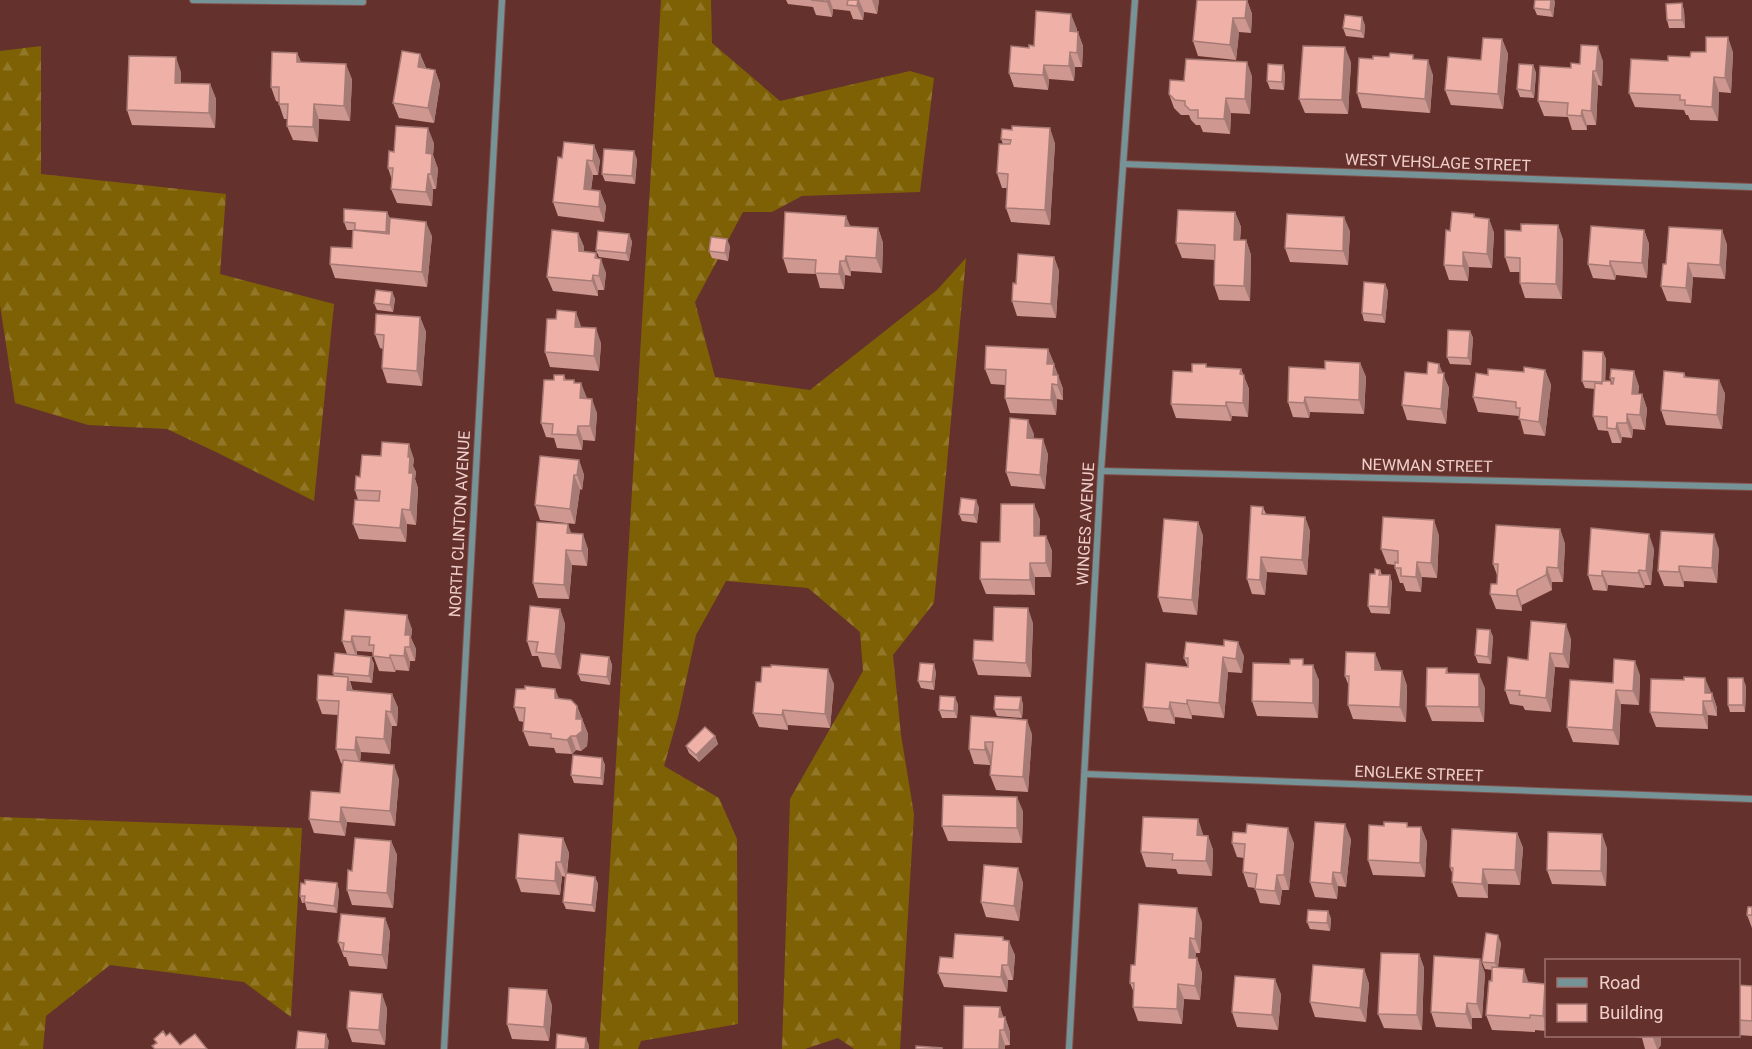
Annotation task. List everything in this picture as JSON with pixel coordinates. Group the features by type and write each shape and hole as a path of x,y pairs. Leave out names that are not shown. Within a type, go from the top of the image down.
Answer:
{"street":[{"path":"193,0 363,2"},
{"name":"NORTH CLINTON AVENUE","path":"444,1049 502,0"},
{"name":"WINGES AVENUE","path":"1069,1049 1101,471 1135,0"},
{"name":"WEST VEHSLAGE STREET","path":"1123,164 1752,187"},
{"name":"NEWMAN STREET","path":"1101,471 1752,487"},
{"name":"ENGLEKE STREET","path":"1085,774 1752,799"}],"green space":[{"path":"661,0 711,0 712,43 780,101 910,71 934,78 920,192 802,196 772,212 743,212 695,302 715,377 810,390 937,290 966,258 934,603 893,655 901,735 914,814 900,1049 854,1049 838,1038 805,1049 782,1049 790,799 863,671 860,632 808,588 726,581 696,635 678,717 664,766 719,798 737,839 738,1024 641,1041 638,1049 599,1049"},
{"path":"41,46 41,174 226,194 220,274 334,304 314,501 167,429 88,425 15,403 0,305 0,51"},
{"path":"0,817 302,828 291,1017 244,982 110,965 46,1016 43,1049 0,1049"}],"building":[{"path":"848,0 858,0 857,6 847,5"},
{"path":"1197,0 1247,0 1245,18 1233,18 1230,45 1193,41"},
{"path":"1535,0 1551,0 1550,10 1534,8"},
{"path":"1682,3 1682,20 1667,20 1666,4"},
{"path":"1036,11 1071,14 1070,31 1078,32 1077,53 1070,52 1069,66 1044,65 1043,75 1009,73 1011,46 1029,48 1029,45 1034,46"},
{"path":"1345,15 1362,17 1361,31 1343,28"},
{"path":"1706,37 1728,37 1725,78 1714,77 1712,107 1685,105 1685,100 1680,100 1680,95 1629,93 1631,59 1668,61 1668,56 1690,57 1691,52 1706,52"},
{"path":"1483,38 1502,39 1498,94 1445,90 1448,57 1481,60"},
{"path":"1581,45 1598,46 1596,71 1593,71 1591,111 1582,110 1581,116 1567,115 1568,103 1538,101 1540,66 1571,68 1571,63 1580,64"},
{"path":"1303,46 1345,47 1342,100 1299,99"},
{"path":"402,51 420,54 418,67 435,70 428,108 393,103"},
{"path":"272,52 297,53 297,62 346,64 344,106 314,104 313,127 287,126 288,104 279,104 279,87 271,87"},
{"path":"1390,53 1413,55 1413,59 1428,60 1425,99 1357,93 1359,58 1389,57"},
{"path":"129,56 176,57 175,83 210,84 209,113 127,110"},
{"path":"1186,59 1247,62 1245,99 1226,98 1224,119 1198,118 1198,110 1190,110 1185,105 1185,101 1175,100 1169,94 1170,80 1184,81"},
{"path":"1268,64 1283,65 1282,82 1267,81"},
{"path":"1519,64 1533,65 1531,91 1517,89"},
{"path":"396,126 428,128 426,153 432,154 431,174 428,174 426,192 391,189 393,168 388,168 389,151 394,152"},
{"path":"1012,126 1050,128 1045,210 1006,208 1008,174 997,173 999,144 1010,144 1011,140 1001,139 1002,129 1012,130"},
{"path":"564,142 594,145 593,161 587,160 584,189 600,191 599,207 553,202 558,157 562,158"},
{"path":"604,149 634,151 632,176 602,174"},
{"path":"344,209 387,212 386,232 355,230 355,223 344,222"},
{"path":"1178,210 1235,212 1234,240 1246,240 1244,286 1214,285 1215,245 1176,243"},
{"path":"785,212 846,216 845,226 878,228 876,258 846,256 845,261 840,261 839,274 815,273 816,260 783,258"},
{"path":"1452,212 1474,214 1474,217 1489,219 1487,254 1463,252 1463,266 1444,265 1446,230 1450,231"},
{"path":"1287,214 1344,217 1343,251 1285,248"},
{"path":"390,218 426,222 422,272 330,264 331,247 352,248 353,230 389,234"},
{"path":"1521,224 1558,225 1556,284 1520,283 1520,258 1505,257 1505,230 1521,231"},
{"path":"1591,226 1644,230 1642,263 1610,261 1610,266 1588,264"},
{"path":"1669,227 1722,230 1720,265 1688,263 1686,288 1661,286 1663,264 1666,264"},
{"path":"552,230 578,233 579,251 596,253 595,258 601,259 599,276 593,275 592,281 547,277"},
{"path":"598,231 629,234 626,253 596,250"},
{"path":"711,237 727,239 725,253 709,251"},
{"path":"1018,254 1054,257 1051,304 1012,301 1013,283 1016,284"},
{"path":"1364,282 1385,284 1382,315 1362,313"},
{"path":"376,290 392,292 390,305 374,303"},
{"path":"557,310 576,312 575,327 596,328 594,356 545,352 547,319 556,319"},
{"path":"376,314 420,317 417,371 382,368 384,335 375,334"},
{"path":"1448,330 1470,331 1468,358 1447,357"},
{"path":"986,346 1048,349 1047,364 1054,364 1053,375 1058,375 1058,385 1052,384 1051,400 1005,398 1006,370 985,369"},
{"path":"1583,351 1603,352 1602,382 1582,381"},
{"path":"1325,361 1360,363 1359,400 1305,397 1304,403 1288,402 1289,367 1325,369"},
{"path":"1428,362 1439,364 1438,373 1444,373 1441,409 1402,405 1405,372 1427,374"},
{"path":"1192,364 1241,369 1240,374 1244,375 1243,403 1226,402 1226,406 1171,404 1173,371 1192,372"},
{"path":"1524,367 1545,370 1539,422 1519,419 1520,408 1516,408 1516,402 1473,397 1476,373 1488,375 1488,369 1524,372"},
{"path":"1611,369 1634,371 1632,394 1642,394 1640,415 1627,414 1627,423 1617,423 1616,429 1607,428 1607,417 1593,416 1595,383 1602,384 1602,381 1611,381 1613,384 1614,378 1610,378"},
{"path":"1664,371 1684,373 1684,377 1719,380 1717,415 1661,410"},
{"path":"554,375 564,375 564,380 581,383 580,398 592,399 590,426 578,426 577,435 552,434 553,424 541,423 544,380 554,380"},
{"path":"1010,418 1028,420 1027,438 1043,439 1040,475 1006,472"},
{"path":"382,442 409,444 409,473 413,473 410,510 402,509 400,528 353,524 355,500 379,501 380,491 355,490 356,476 360,477 362,455 381,456"},
{"path":"540,456 579,460 577,475 574,475 570,509 535,505"},
{"path":"961,498 976,500 974,515 959,514"},
{"path":"1001,504 1034,504 1034,536 1046,536 1046,563 1030,563 1030,580 980,579 981,542 1000,542"},
{"path":"1251,506 1263,507 1262,514 1305,517 1302,560 1261,557 1260,580 1247,579"},
{"path":"1383,517 1434,520 1431,563 1417,562 1416,577 1401,576 1401,568 1395,568 1395,562 1398,563 1398,551 1381,549"},
{"path":"1164,519 1198,522 1192,600 1158,597"},
{"path":"537,522 568,524 567,533 583,534 582,551 566,550 564,585 533,583"},
{"path":"1496,525 1560,529 1558,568 1547,567 1546,575 1517,590 1517,596 1490,594 1491,584 1497,584 1498,564 1493,564"},
{"path":"1591,528 1649,534 1646,571 1639,570 1638,573 1602,571 1602,576 1588,575"},
{"path":"1661,531 1714,534 1712,568 1679,566 1679,572 1658,571"},
{"path":"1375,569 1380,570 1379,575 1390,575 1388,607 1368,606 1370,574 1375,574"},
{"path":"530,606 560,609 555,654 536,652 538,642 527,641"},
{"path":"994,607 1028,608 1026,663 973,660 974,640 993,641"},
{"path":"345,610 407,615 405,635 410,635 410,647 405,647 404,656 390,655 390,658 373,656 374,645 369,645 370,637 352,636 351,642 342,641"},
{"path":"1531,621 1566,624 1563,654 1550,653 1546,698 1519,695 1520,691 1505,690 1508,657 1528,660"},
{"path":"1477,629 1490,630 1488,657 1475,655"},
{"path":"1224,640 1238,642 1236,659 1223,657 1219,703 1187,700 1187,704 1170,702 1169,709 1143,707 1146,663 1188,667 1188,658 1184,658 1186,642 1224,646"},
{"path":"1346,652 1375,653 1375,670 1402,671 1400,707 1348,705 1349,676 1345,676"},
{"path":"335,653 371,657 369,676 333,673"},
{"path":"581,654 609,657 607,677 578,674"},
{"path":"1290,659 1303,659 1303,665 1313,665 1313,703 1252,701 1253,663 1290,664"},
{"path":"1614,659 1635,661 1633,691 1616,690 1613,730 1567,727 1570,680 1613,683"},
{"path":"920,663 934,664 932,682 918,681"},
{"path":"771,665 828,669 825,714 783,710 782,715 753,713 756,682 761,682 762,667 771,667"},
{"path":"1427,668 1447,668 1446,673 1479,674 1479,707 1426,706"},
{"path":"318,675 348,677 347,690 392,694 391,712 386,711 384,739 356,737 355,750 336,749 339,701 317,700"},
{"path":"1684,677 1705,678 1705,693 1712,693 1712,701 1703,701 1703,715 1650,712 1651,679 1684,680"},
{"path":"1728,678 1743,678 1743,705 1728,705"},
{"path":"525,686 555,689 555,698 571,700 577,706 576,719 582,719 582,731 567,740 551,738 551,734 523,731 525,708 514,707 516,689 525,689"},
{"path":"940,696 955,697 954,711 939,710"},
{"path":"995,696 1021,697 1019,710 994,709"},
{"path":"971,716 1027,720 1023,777 990,775 993,742 985,742 985,750 969,749"},
{"path":"705,727 715,736 696,755 686,746"},
{"path":"573,755 602,758 601,778 571,775"},
{"path":"343,760 394,765 390,811 341,807 340,822 309,819 311,791 340,793"},
{"path":"943,795 1017,797 1017,828 942,826"},
{"path":"1143,817 1198,819 1197,835 1208,836 1206,861 1172,860 1173,854 1141,852"},
{"path":"1315,822 1345,824 1341,873 1333,872 1332,884 1310,882"},
{"path":"1384,822 1407,823 1407,827 1421,827 1420,863 1368,860 1369,825 1384,826"},
{"path":"1247,824 1288,828 1284,875 1277,875 1275,891 1255,889 1257,874 1243,872 1245,844 1232,843 1233,832 1246,833"},
{"path":"1452,829 1517,833 1515,870 1483,869 1482,884 1452,882 1453,868 1450,867"},
{"path":"1548,832 1602,834 1601,871 1547,870"},
{"path":"519,834 563,838 561,862 556,862 555,881 516,878"},
{"path":"355,838 391,841 387,893 347,890 348,870 352,871"},
{"path":"984,865 1018,868 1014,906 981,902"},
{"path":"566,873 595,877 592,905 563,902"},
{"path":"305,880 337,883 334,906 304,902 305,896 300,896 301,883 305,884"},
{"path":"1139,904 1197,908 1195,939 1190,938 1189,958 1197,958 1195,986 1178,984 1177,1009 1133,1007 1134,983 1130,983 1131,965 1135,965"},
{"path":"1748,907 1752,907 1752,915 1747,915"},
{"path":"1308,910 1328,911 1327,923 1307,922"},
{"path":"341,914 385,918 382,955 343,951 344,943 338,942"},
{"path":"1486,933 1498,935 1495,963 1482,962"},
{"path":"955,934 1003,937 1003,940 1009,941 1008,965 1002,965 1001,977 938,973 940,957 953,958"},
{"path":"1381,953 1419,954 1417,1015 1378,1014"},
{"path":"1434,956 1480,959 1477,1004 1467,1003 1466,1014 1431,1012"},
{"path":"1313,965 1364,969 1360,1008 1310,1002"},
{"path":"1492,967 1524,969 1523,982 1545,984 1543,1016 1530,1015 1530,1018 1486,1015"},
{"path":"1235,976 1275,979 1272,1015 1232,1012"},
{"path":"1740,985 1752,986 1752,1021 1740,1020"},
{"path":"509,988 547,990 544,1027 507,1024"},
{"path":"350,991 382,994 379,1030 347,1028"},
{"path":"964,1006 1000,1007 999,1017 1005,1017 1004,1030 1000,1030 999,1049 963,1049"},
{"path":"163,1031 166,1036 170,1033 180,1045 195,1034 207,1049 155,1049 152,1046 157,1043 154,1039"},
{"path":"298,1031 326,1034 325,1049 296,1049"},
{"path":"557,1034 586,1038 585,1049 556,1049"},
{"path":"916,1046 942,1048 942,1049 916,1049"}]}
